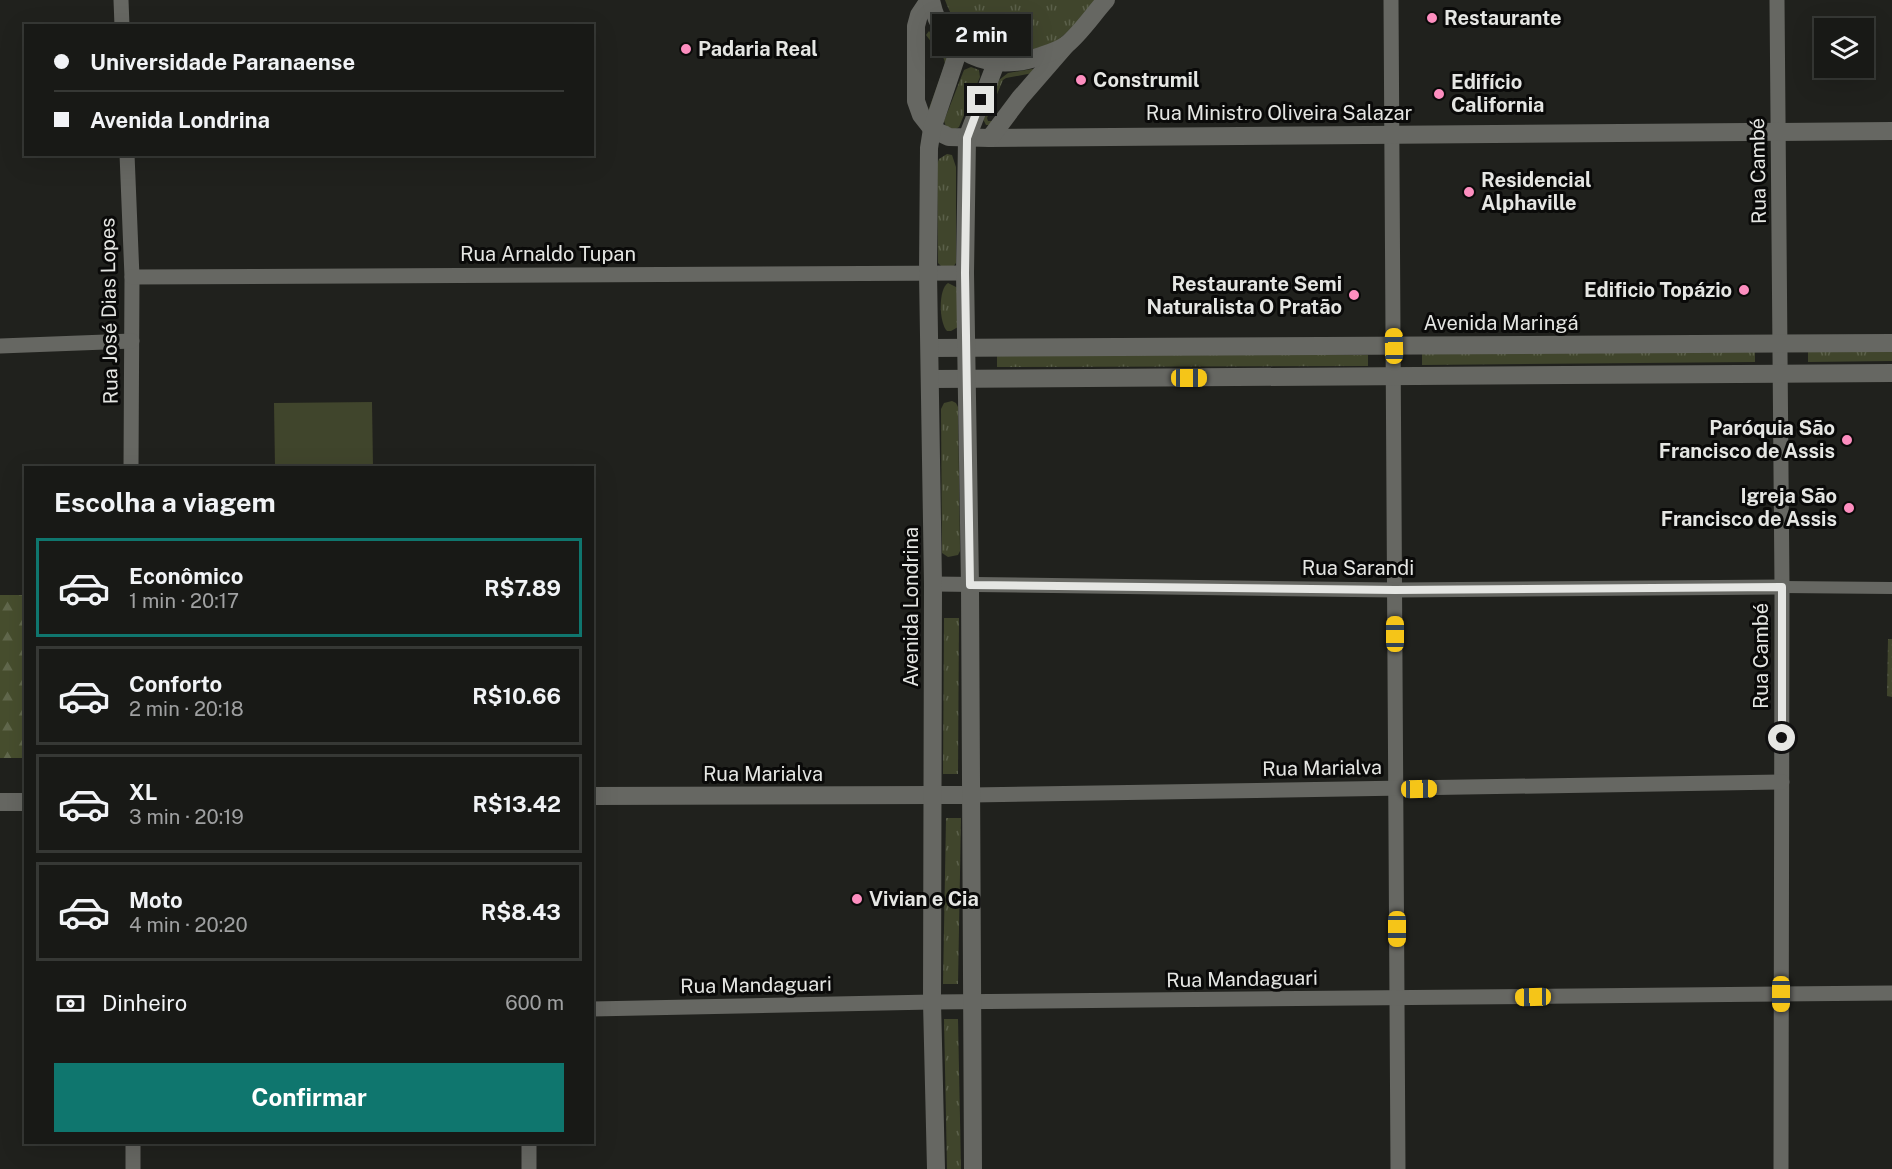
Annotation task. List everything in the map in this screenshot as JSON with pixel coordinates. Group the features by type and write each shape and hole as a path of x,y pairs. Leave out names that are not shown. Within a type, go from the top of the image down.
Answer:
{"street":[{"path":"121,0 122,24"},
{"path":"930,0 944,30 959,49 979,59 996,63 1016,63 1028,61 1066,45"},
{"path":"930,0 916,26 916,101 921,115 932,129"},
{"path":"990,138 1020,98 1106,0"},
{"path":"1391,0 1398,1169"},
{"name":"Rua Cambé","path":"1777,0 1782,587 1781,1169"},
{"name":"Avenida Londrina","path":"936,1169 932,1002 934,795 928,273 929,148 932,129 959,49"},
{"path":"972,1169 970,585 965,273 967,138 996,63"},
{"name":"Rua Ministro Oliveira Salazar","path":"932,129 949,137 967,138 1892,131"},
{"name":"Rua José Dias Lopes","path":"127,156 132,277 131,466"},
{"name":"Rua Arnaldo Tupan","path":"132,277 965,273"},
{"path":"0,346 132,341"},
{"name":"Avenida Maringá","path":"930,348 1892,343"},
{"path":"1233,346 1234,377"},
{"path":"931,379 1892,373"},
{"name":"Rua Sarandi","path":"933,585 1395,590 1782,587"},
{"path":"1782,587 1892,588"},
{"name":"Rua Marialva","path":"594,796 971,795 1782,782"},
{"path":"0,802 24,802"},
{"name":"Rua Mandaguari","path":"594,1009 932,1002 1892,993"},
{"path":"133,1144 133,1169"},
{"path":"529,1144 529,1169"}],"green space":[{"path":"945,0 1098,0 1067,32 1046,48 1010,54 985,47 965,33 950,12"},
{"path":"929,31 950,59 932,116 927,114 945,64 944,59 926,35"},
{"path":"971,67 979,70 980,77 959,127 954,130 946,127 944,121 964,70"},
{"path":"1038,68 1038,72 1003,80 987,118 988,121 995,121 986,125 983,119 999,80 1008,73"},
{"path":"947,154 952,155 956,167 956,263 953,267 941,266 938,263 937,164 939,159"},
{"path":"948,283 958,288 958,327 951,331 947,331 944,327 941,314 942,292"},
{"path":"1892,348 1892,361 1808,362 1808,349"},
{"path":"1755,350 1755,362 1422,365 1422,353"},
{"path":"997,355 1368,355 1368,366 997,367"},
{"path":"952,401 958,407 960,551 958,555 948,557 942,553 941,409 944,403"},
{"path":"372,402 373,466 275,466 274,403"},
{"path":"0,595 24,595 24,758 0,758"},
{"path":"944,618 959,618 958,774 943,774"},
{"path":"1888,639 1892,639 1892,697 1887,696"},
{"path":"946,818 961,818 958,984 943,984"},
{"path":"944,1019 958,1019 961,1169 947,1169"}],"place":[{"name":"Restaurante","path":"1432,18"},
{"name":"Padaria Real","path":"686,49"},
{"name":"Construmil","path":"1081,80"},
{"name":"Edifício California","path":"1439,94"},
{"name":"Residencial Alphaville","path":"1469,192"},
{"name":"Edificio Topázio","path":"1744,290"},
{"name":"Restaurante Semi Naturalista O Pratão","path":"1354,295"},
{"name":"Paróquia São Francisco de Assis","path":"1847,440"},
{"name":"Igreja São Francisco de Assis","path":"1849,508"},
{"name":"Vivian e Cia","path":"857,899"}],"route":[{"path":"981,100 967,138 965,273 970,585 1395,590 1782,587 1782,738"}]}
